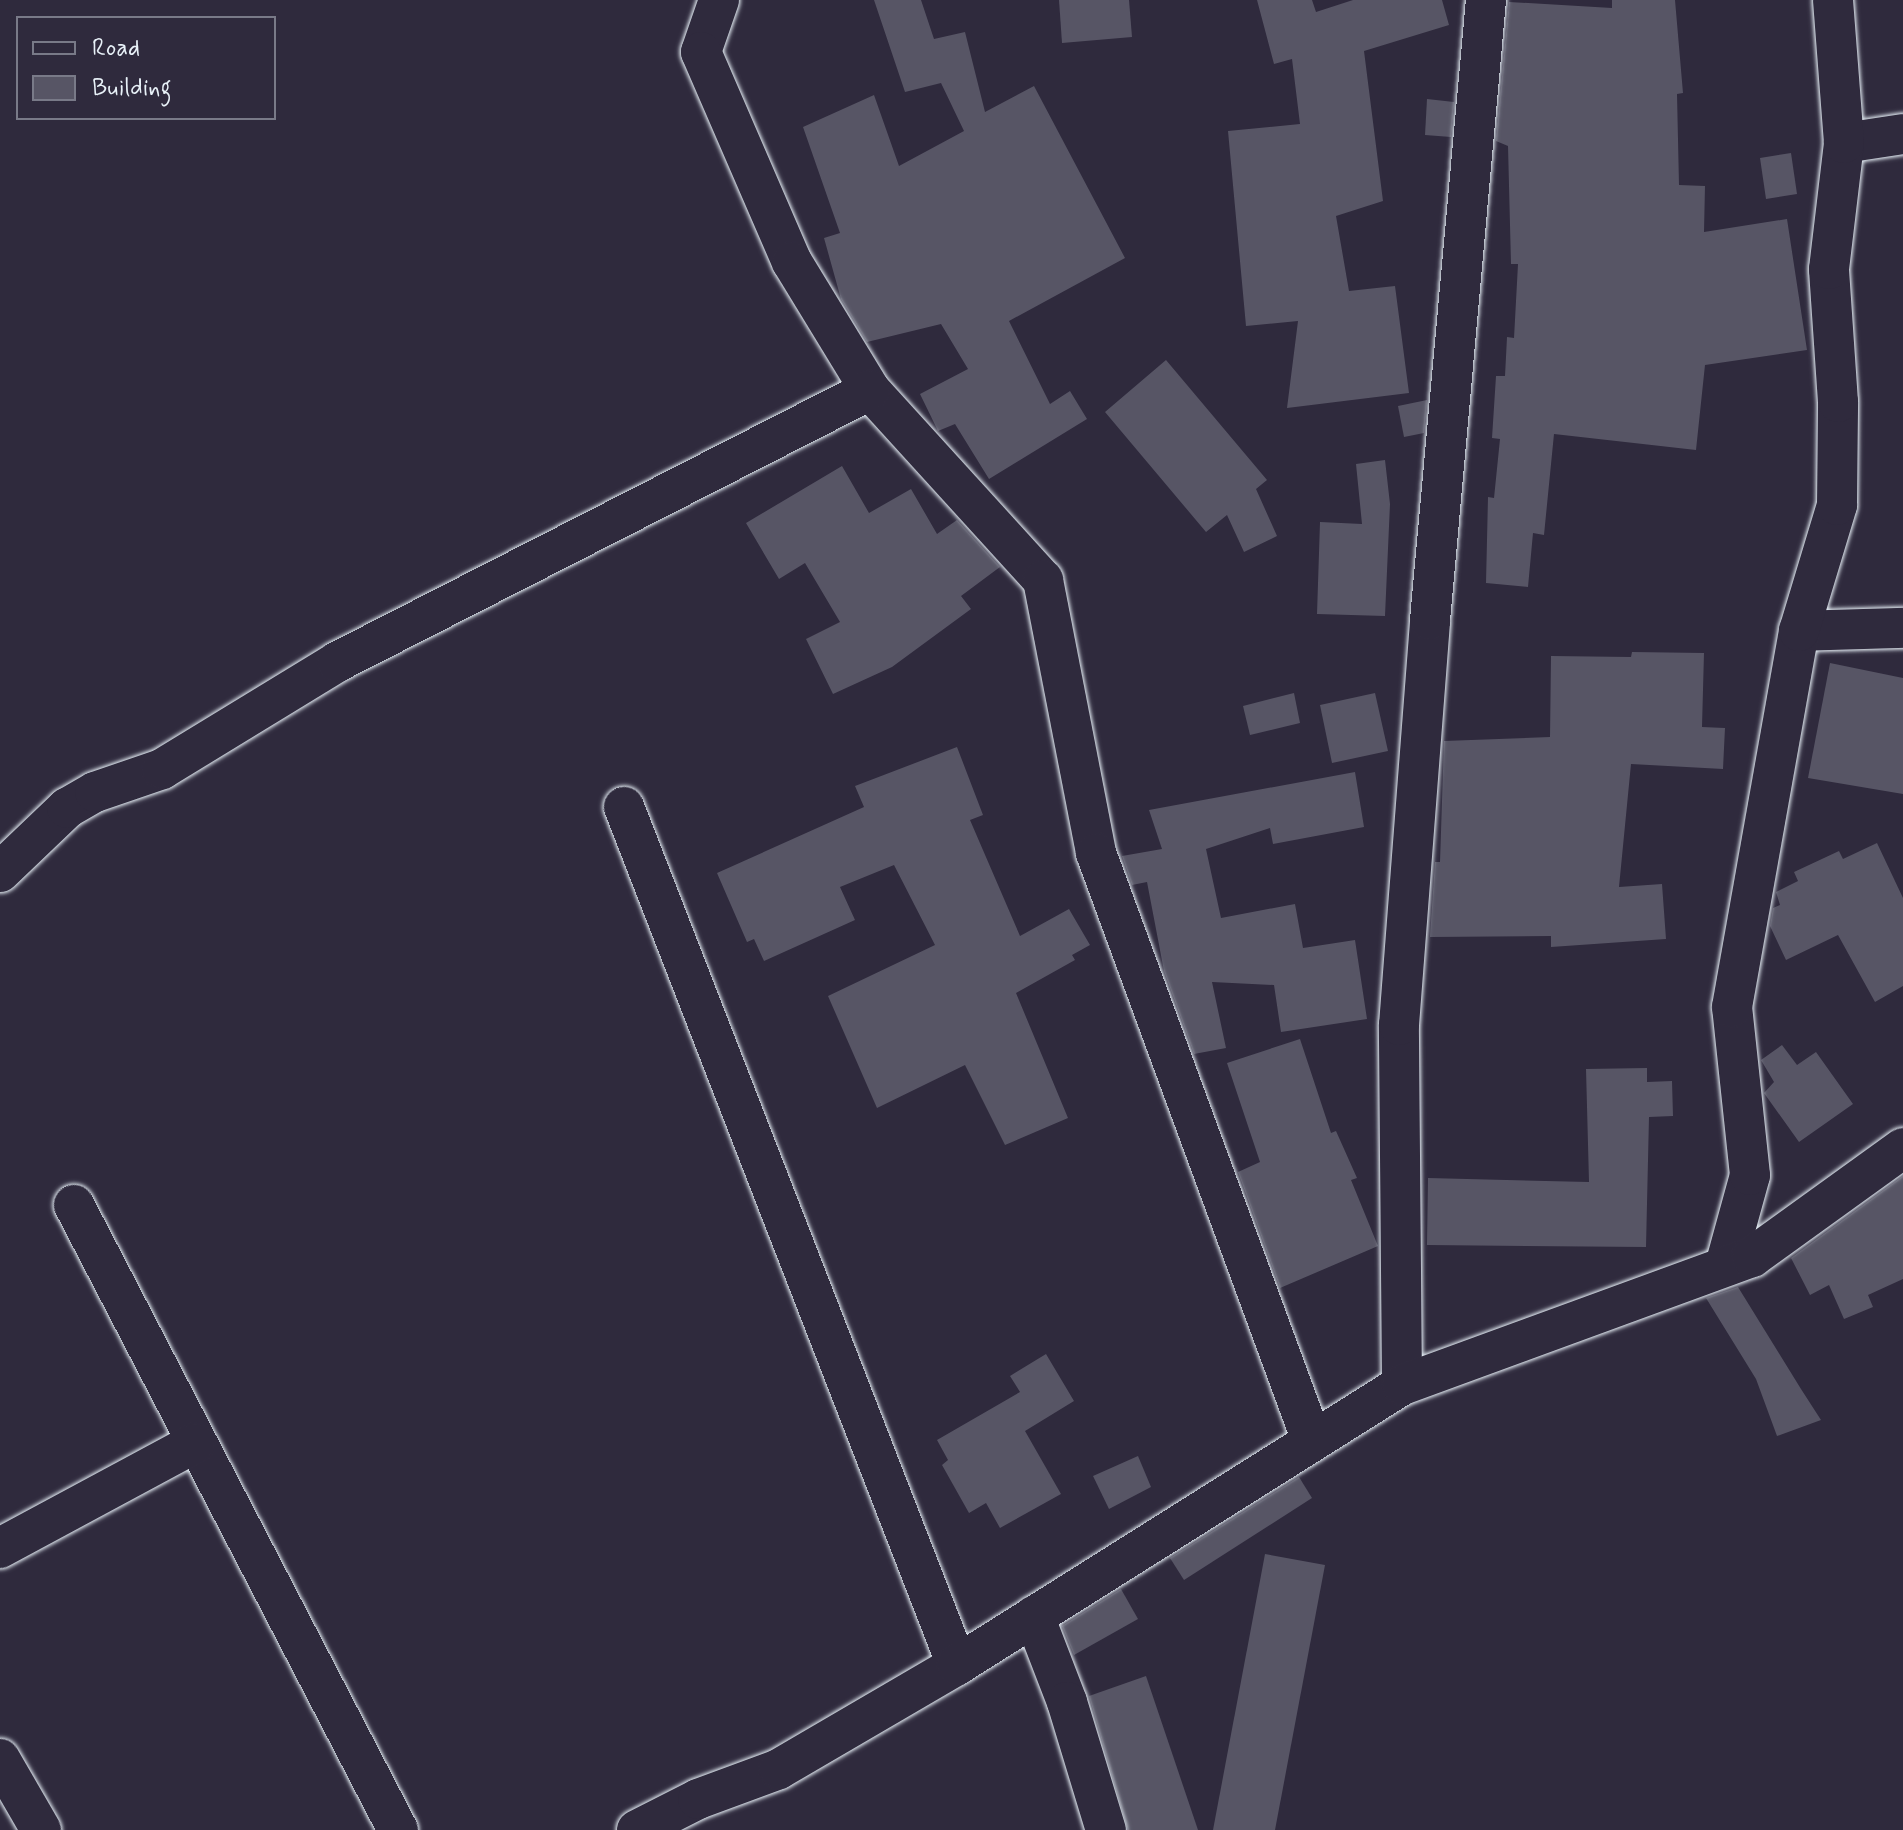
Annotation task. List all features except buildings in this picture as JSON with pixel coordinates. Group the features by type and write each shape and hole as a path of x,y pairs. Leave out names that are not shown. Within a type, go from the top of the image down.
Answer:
{"street":[{"path":"719,0 701,52 792,262 870,390 1043,580 1096,853 1312,1441"},
{"path":"1402,1385 1399,1025 1430,620 1486,0"},
{"path":"1779,1238 1750,1175 1732,1007 1799,631 1837,505 1838,402 1829,269 1844,143 1833,0"},
{"path":"1844,143 1903,134"},
{"path":"0,872 67,808 95,792 162,769 337,662 870,390"},
{"path":"1799,631 1903,628"},
{"path":"624,807 957,1665"},
{"path":"637,1830 704,1814 957,1665 1402,1385 1752,1257 1903,1148"},
{"path":"1725,1266 1750,1175"},
{"path":"74,1205 398,1830"},
{"path":"0,1548 195,1443"},
{"path":"1034,1616 1067,1702 1106,1830"},
{"path":"0,1759 41,1830"}]}
